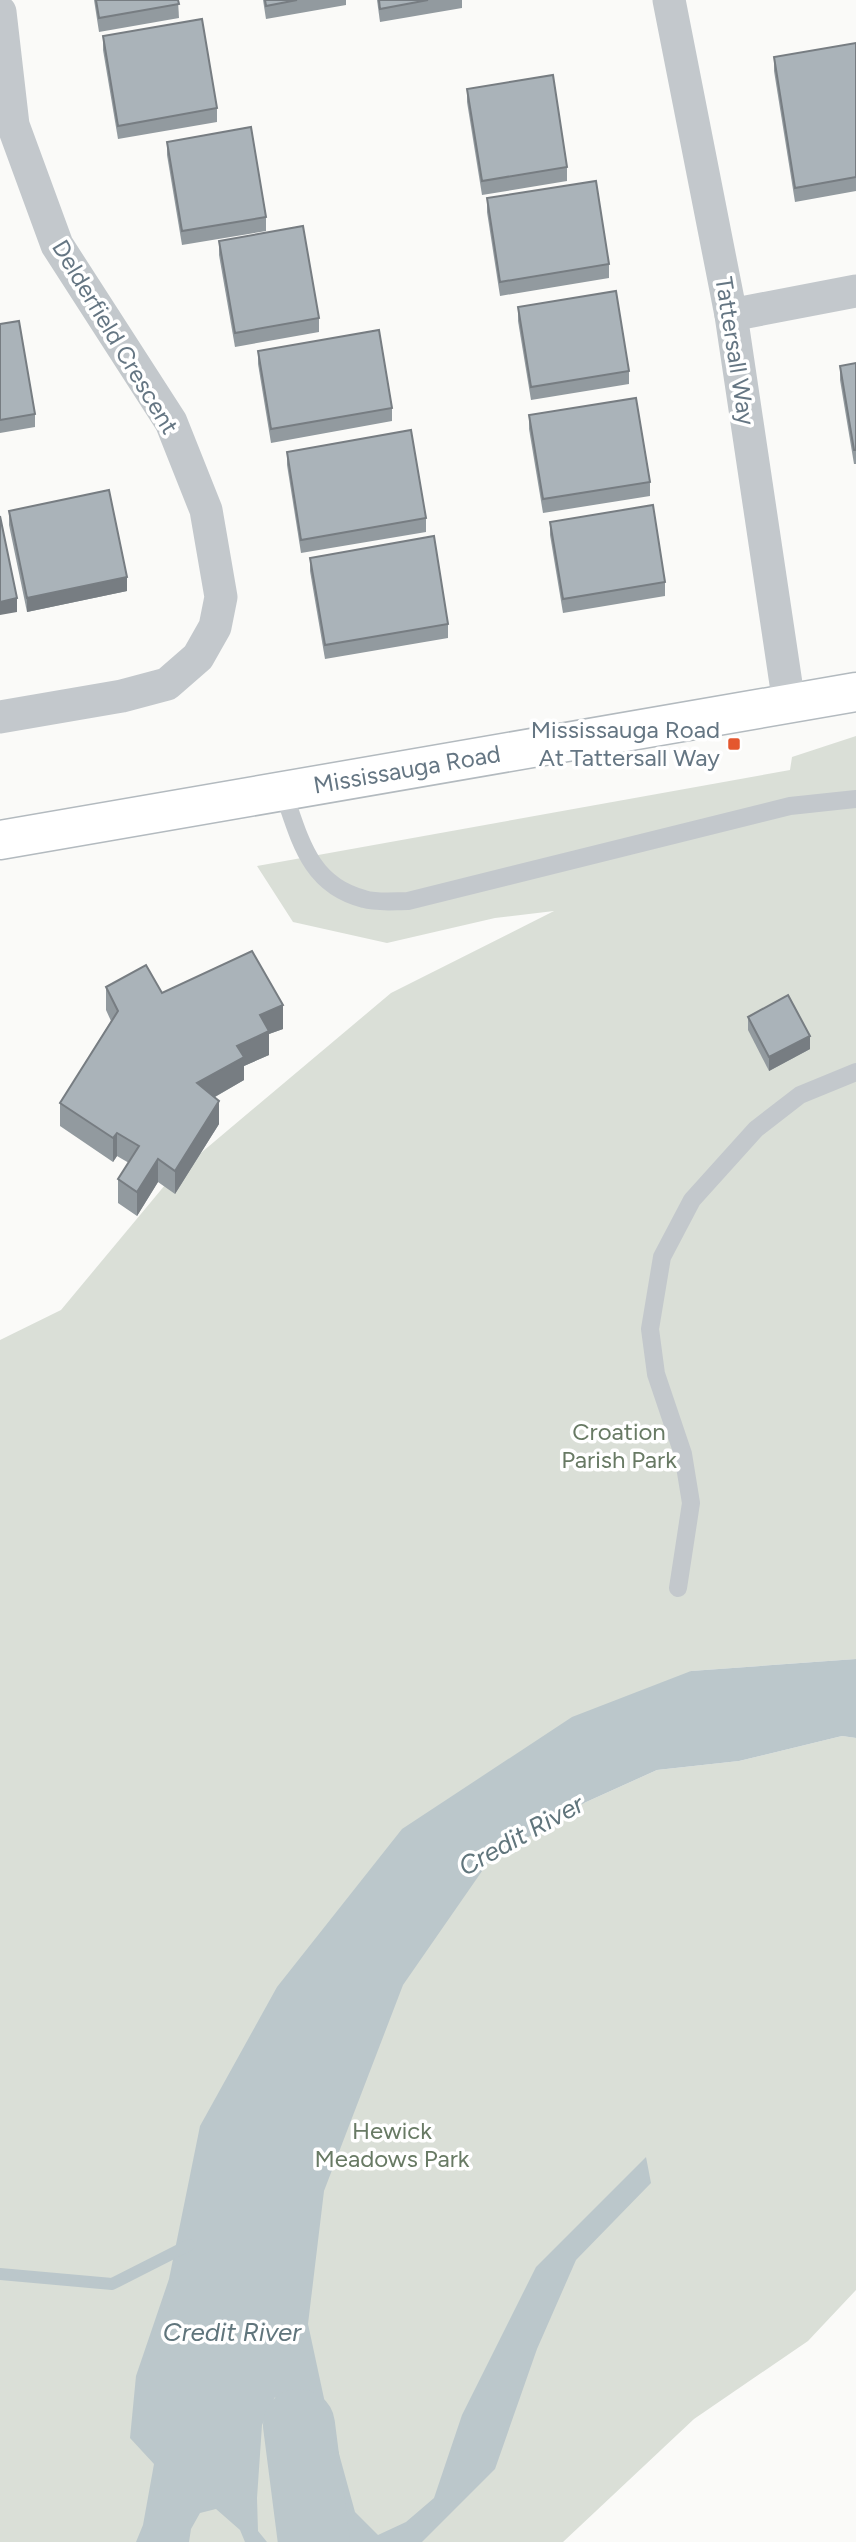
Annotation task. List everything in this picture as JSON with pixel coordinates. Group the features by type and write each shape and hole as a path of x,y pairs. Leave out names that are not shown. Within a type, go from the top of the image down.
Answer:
{"main road":[{"name":"Mississauga Road","path":"0,840 856,692"}],"street":[{"name":"Tattersall Way","path":"669,0 730,315 789,704"},
{"name":"Delderfield Crescent","path":"0,12 13,125 57,245 170,422 206,510 221,597 215,626 198,657 167,684 122,696 0,717"},
{"path":"730,315 856,290"}],"lane":[{"path":"283,791 306,857 332,887 366,900 408,901 790,806 856,799"},
{"path":"678,1588 691,1503 683,1454 656,1374 650,1329 662,1257 692,1200 756,1129 800,1095 856,1072"}],"green space":[{"path":"856,736 856,1659 691,1671 584,1803 657,1770 739,1761 842,1736 856,1738 856,2290 808,2341 694,2419 563,2542 0,2542 0,1340 61,1310 170,1179 391,993 554,911 495,918 387,943 293,922 257,866 790,770 792,757"}],"water":[{"name":"Credit River","path":"856,1659 856,1738 842,1736 739,1761 657,1770 584,1803 489,1861 403,1985 324,2191 308,2324 325,2403 355,2512 378,2535 406,2522 434,2498 462,2415 536,2267 646,2157 651,2183 576,2260 537,2349 495,2469 422,2542 325,2542 308,2517 303,2489 294,2486 290,2433 275,2397 262,2425 257,2498 258,2531 267,2542 245,2542 240,2530 216,2509 200,2513 191,2529 189,2542 136,2542 143,2525 154,2464 130,2438 136,2376 169,2279 200,2126 277,1987 402,1829 572,1717 691,1671"}],"building":[{"path":"96,0 178,0 179,4 99,18"},
{"path":"265,0 297,0 266,6"},
{"path":"379,0 428,0 380,9"},
{"path":"202,19 217,108 118,126 103,36"},
{"path":"856,43 856,177 795,188 774,57"},
{"path":"553,75 567,167 482,181 467,89"},
{"path":"251,127 266,217 182,231 167,142"},
{"path":"596,181 609,264 500,282 487,198"},
{"path":"303,226 319,318 235,333 219,241"},
{"path":"616,291 629,371 531,387 518,307"},
{"path":"19,321 35,414 0,420 0,324"},
{"path":"379,330 392,408 271,429 258,351"},
{"path":"856,363 856,450 854,450 840,366"},
{"path":"636,398 650,482 543,499 529,415"},
{"path":"411,430 426,518 301,540 287,452"},
{"path":"109,490 127,577 27,598 9,511"},
{"path":"653,505 665,582 563,599 550,522"},
{"path":"0,516 17,598 0,602"},
{"path":"434,536 448,624 325,645 310,558"},
{"path":"252,951 283,1005 260,1015 269,1031 237,1046 244,1057 197,1083 219,1101 175,1171 158,1159 137,1192 118,1179 139,1146 117,1133 113,1138 60,1103 118,1011 106,987 146,965 162,993"},
{"path":"788,995 810,1036 769,1057 748,1017"}],"waterway":[{"path":"0,2274 112,2284 189,2245"},
{"name":"Credit River","path":"299,2425 314,2542"}],"place":[{"name":"Mississauga Road At Tattersall Way","path":"734,744"}],"park label":[{"name":"Croation Parish Park","path":"619,1446"},
{"name":"Hewick Meadows Park","path":"392,2145"}]}
